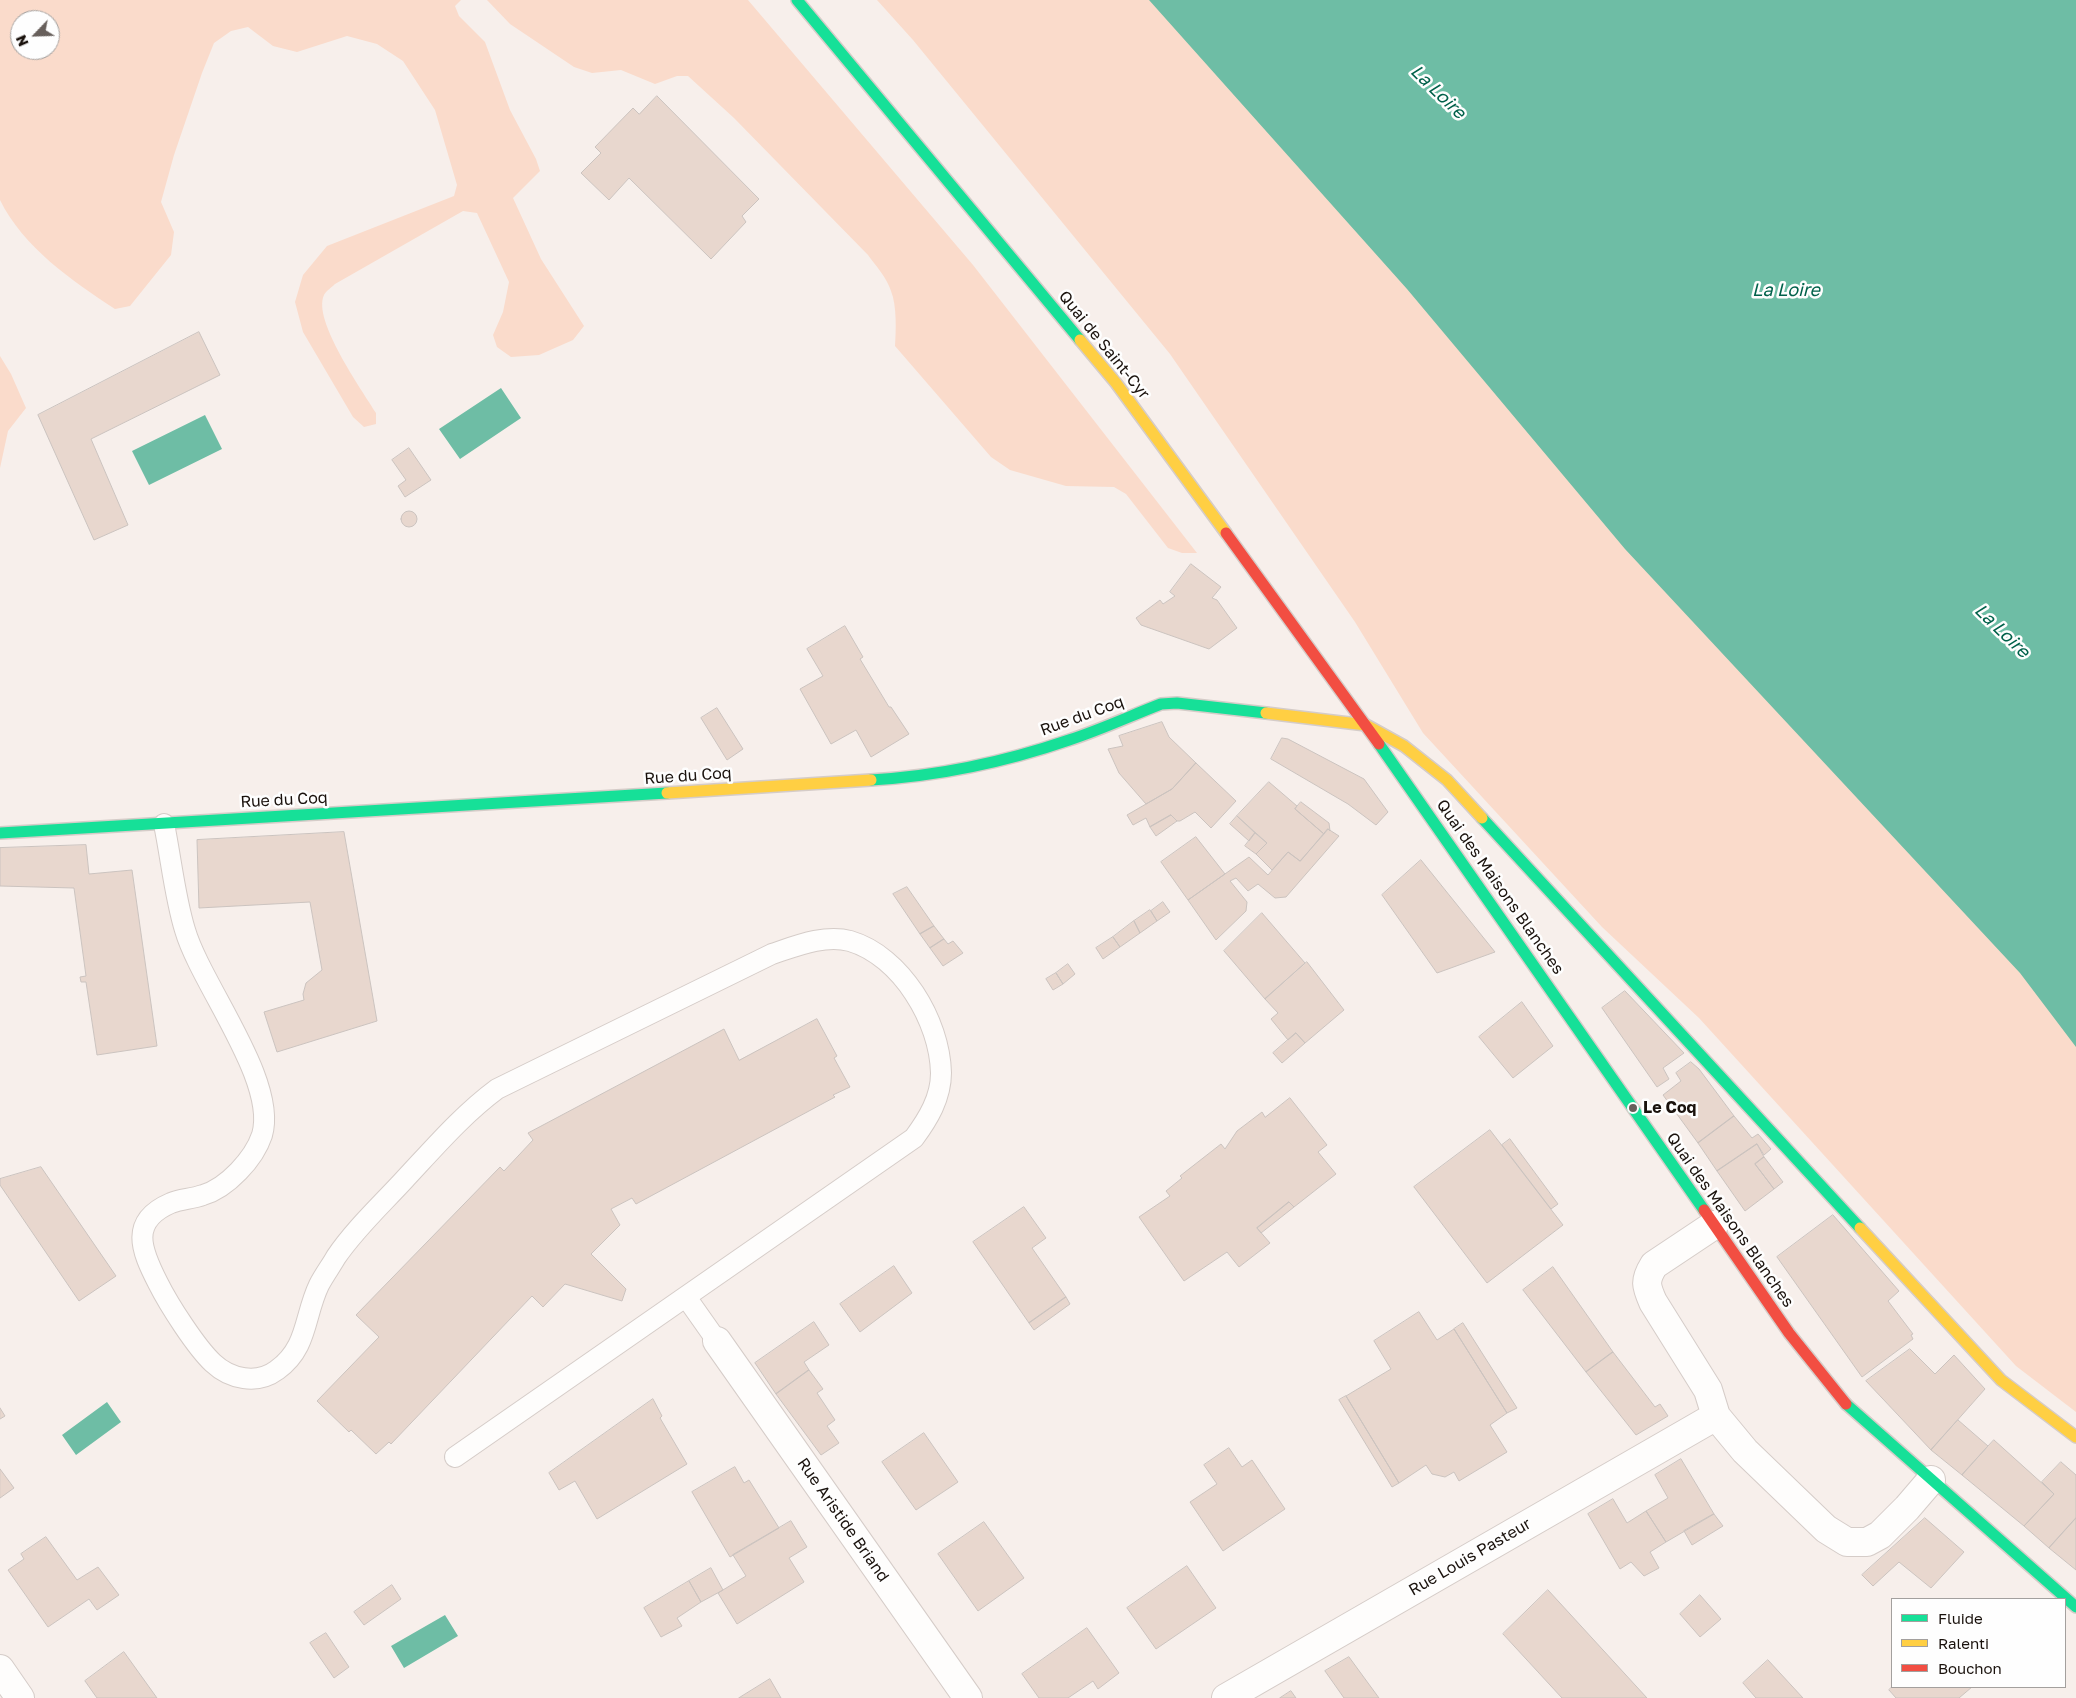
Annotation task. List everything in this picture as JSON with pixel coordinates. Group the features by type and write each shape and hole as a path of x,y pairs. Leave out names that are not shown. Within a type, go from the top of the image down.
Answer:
{"street":[{"name":"Quai de Saint-Cyr","path":"797,0 1116,383 1366,725"},
{"name":"Rue du Coq","path":"0,833 885,779 958,770 1021,754 1069,740 1162,704 1177,703 1366,725"},
{"name":"Quai des Maisons Blanches","path":"1366,725 1789,1333 1850,1409 2066,1598"},
{"path":"1366,725 1404,746 1447,780 2001,1380 2076,1438"},
{"path":"1714,1224 1654,1265 1648,1276 1646,1286 1652,1302 1708,1390 1716,1416 1745,1451 1826,1529 1847,1542 1867,1542 1880,1535 1931,1480"},
{"name":"Rue Aristide Briand","path":"717,1341 968,1698"},
{"name":"Rue Louis Pasteur","path":"1226,1698 1716,1416"},
{"name":"Quai des Maisons Blanches","path":"2066,1598 2076,1607"},
{"path":"0,1669 20,1698"}],"lane":[{"path":"164,824 185,931 205,978 247,1055 259,1088 264,1116 262,1136 241,1169 222,1186 204,1195 173,1202 155,1211 144,1223 142,1240 148,1264 161,1289 204,1355 222,1372 238,1379 259,1378 275,1372 290,1359 300,1345 319,1286 352,1235 472,1108 497,1089 772,954 803,943 830,940 849,941 876,952 892,965 914,991 926,1016 936,1044 941,1073 937,1096 929,1118 914,1138 455,1457"},
{"path":"686,1297 717,1341"}],"shaded area":[{"path":"0,0 461,0 455,6 459,16 485,42 510,110 536,159 540,171 513,198 541,259 584,326 573,340 539,355 511,357 497,347 493,335 503,312 509,282 477,213 463,211 335,284 324,295 322,306 331,337 376,413 376,424 364,427 353,417 303,332 295,302 303,275 327,246 454,196 457,185 435,110 403,61 377,44 347,36 297,52 273,46 248,27 231,31 214,43 174,155 161,202 174,232 171,255 130,306 115,309 82,287 35,248 10,217 0,200"},
{"path":"487,0 748,0 973,265 1197,553 1182,553 1168,548 1126,494 1114,487 1066,486 1010,470 991,457 895,346 896,318 893,297 887,281 868,255 734,118 688,76 677,76 655,84 621,70 592,73 574,67 510,24"},
{"path":"877,0 2076,0 2076,1412 2016,1366 1699,1018 1602,927 1423,733 1355,622 1170,354 913,40"},
{"path":"0,356 11,374 26,408 8,431 0,468"}],"water":[{"name":"La Loire","path":"1149,0 2076,0 2076,1047 2020,973 1625,549 1407,289"},
{"path":"501,388 521,418 460,459 439,429"},
{"path":"205,415 222,449 149,485 132,451"},
{"path":"107,1402 121,1422 76,1455 62,1435"},
{"path":"445,1615 458,1636 404,1668 391,1646"}],"building":[{"path":"657,96 759,199 742,216 746,222 711,259 629,178 609,200 581,173 601,153 595,147 633,108 639,114"},
{"path":"199,332 220,375 91,439 128,525 94,540 38,415"},
{"path":"409,448 431,480 405,497 398,486 406,480 392,460"},
{"path":"409,511 415,513 417,519 415,525 409,527 403,525 401,519 403,513"},
{"path":"1191,564 1221,587 1212,598 1217,600 1237,628 1209,649 1141,625 1136,618 1160,600 1163,604 1175,596 1170,592"},
{"path":"845,626 863,657 860,659 889,707 891,707 909,734 871,757 856,730 831,744 800,689 823,676 807,649"},
{"path":"717,708 743,749 727,760 701,718"},
{"path":"1162,722 1169,737 1196,763 1172,789 1146,804 1119,773 1108,749 1123,746 1119,736"},
{"path":"1282,738 1288,739 1364,779 1388,812 1376,825 1348,804 1271,759"},
{"path":"1196,763 1236,801 1211,828 1195,812 1180,821 1177,821 1171,815 1150,827 1146,818 1133,825 1127,815 1172,789"},
{"path":"1269,782 1297,806 1295,809 1324,834 1300,861 1288,852 1272,870 1256,854 1267,843 1237,816"},
{"path":"1301,802 1329,823 1330,831 1328,829 1324,834 1295,809"},
{"path":"1171,815 1177,821 1156,836 1150,827"},
{"path":"1237,816 1255,833 1249,841 1230,824"},
{"path":"1328,829 1339,836 1286,897 1275,898 1258,884 1248,891 1236,878 1230,881 1247,902 1246,911 1216,940 1188,900 1249,857 1268,875 1288,852 1300,861"},
{"path":"344,832 377,1021 277,1052 264,1012 304,1000 303,994 306,983 322,970 310,902 199,908 197,840"},
{"path":"1255,833 1267,843 1256,854 1245,846"},
{"path":"1196,837 1225,874 1188,900 1161,862"},
{"path":"86,845 89,874 132,870 157,1046 97,1055 86,982 81,982 80,977 86,976 74,888 0,886 0,848"},
{"path":"1421,860 1495,952 1437,973 1382,895"},
{"path":"907,887 934,926 920,934 893,894"},
{"path":"1163,902 1170,912 1157,921 1151,911"},
{"path":"1150,910 1157,921 1140,933 1134,921"},
{"path":"1262,913 1305,963 1265,999 1224,951"},
{"path":"1134,921 1140,933 1120,947 1113,937"},
{"path":"934,926 944,939 930,948 920,934"},
{"path":"1113,937 1120,947 1103,959 1096,948"},
{"path":"944,939 948,944 953,941 963,953 943,966 930,948"},
{"path":"1307,962 1344,1010 1305,1043 1296,1033 1288,1040 1271,1019 1278,1013 1265,999"},
{"path":"1068,964 1075,974 1063,984 1056,973"},
{"path":"1056,973 1063,984 1053,990 1046,979"},
{"path":"1625,991 1684,1053 1663,1068 1669,1079 1657,1087 1602,1008"},
{"path":"1522,1002 1553,1046 1513,1078 1479,1037"},
{"path":"817,1019 837,1056 834,1058 850,1087 833,1095 835,1097 636,1204 632,1198 611,1209 620,1225 591,1254 626,1289 622,1301 565,1284 543,1307 532,1296 391,1444 389,1442 376,1454 351,1430 349,1432 317,1401 379,1337 356,1315 500,1167 504,1171 533,1140 528,1133 724,1029 739,1060"},
{"path":"1296,1033 1305,1043 1282,1063 1273,1053"},
{"path":"1691,1062 1699,1069 1734,1116 1698,1143 1663,1095 1681,1081 1676,1073"},
{"path":"1290,1098 1327,1145 1318,1152 1336,1174 1294,1207 1289,1202 1257,1228 1270,1243 1239,1267 1227,1252 1184,1281 1139,1217 1170,1196 1166,1191 1182,1178 1180,1176 1221,1144 1225,1149 1237,1131 1262,1112 1265,1117"},
{"path":"1734,1116 1752,1138 1758,1134 1771,1149 1764,1155 1757,1144 1717,1171 1698,1143"},
{"path":"1490,1130 1563,1225 1487,1283 1414,1187"},
{"path":"1510,1139 1558,1204 1551,1209 1502,1145"},
{"path":"1757,1144 1764,1157 1755,1164 1774,1189 1745,1211 1717,1171"},
{"path":"1764,1157 1783,1182 1774,1189 1755,1164"},
{"path":"41,1167 116,1276 79,1301 0,1185 0,1179"},
{"path":"1289,1202 1294,1207 1261,1233 1257,1228"},
{"path":"1024,1207 1046,1238 1032,1248 1066,1297 1029,1323 973,1242"},
{"path":"1833,1215 1899,1291 1888,1301 1913,1334 1911,1335 1913,1339 1862,1377 1777,1257"},
{"path":"894,1266 912,1293 860,1332 840,1304"},
{"path":"1553,1267 1613,1352 1586,1372 1523,1290"},
{"path":"1066,1297 1070,1304 1034,1330 1029,1323"},
{"path":"1419,1312 1437,1340 1454,1329 1507,1413 1490,1425 1507,1452 1459,1481 1454,1472 1445,1477 1432,1474 1426,1465 1399,1483 1346,1396 1391,1369 1374,1341"},
{"path":"814,1322 829,1345 804,1362 809,1370 776,1394 755,1363"},
{"path":"1463,1323 1517,1408 1507,1413 1454,1329"},
{"path":"1910,1349 1935,1374 1954,1355 1985,1389 1931,1450 1866,1381"},
{"path":"1613,1352 1655,1407 1660,1404 1668,1416 1636,1435 1586,1372"},
{"path":"809,1370 823,1389 817,1393 835,1420 827,1426 839,1443 821,1455 776,1394"},
{"path":"1346,1396 1399,1483 1392,1487 1339,1400"},
{"path":"653,1399 662,1416 660,1418 687,1464 597,1519 575,1481 559,1490 549,1473"},
{"path":"0,1408 5,1416 0,1419"},
{"path":"1958,1420 1988,1446 1962,1475 1931,1450"},
{"path":"924,1433 958,1482 916,1510 882,1462"},
{"path":"1994,1440 2054,1494 2024,1526 1962,1475"},
{"path":"1229,1448 1242,1467 1252,1460 1285,1509 1223,1551 1190,1502 1217,1484 1204,1465"},
{"path":"1681,1459 1714,1514 1666,1542 1646,1511 1668,1498 1655,1475"},
{"path":"2061,1462 2076,1475 2076,1518 2049,1548 2024,1526 2054,1494 2042,1482"},
{"path":"735,1467 744,1483 749,1480 779,1528 730,1557 692,1492"},
{"path":"0,1469 14,1488 0,1498"},
{"path":"1613,1499 1627,1523 1646,1511 1666,1542 1650,1552 1659,1568 1644,1576 1631,1562 1620,1569 1588,1514"},
{"path":"1714,1514 1723,1526 1692,1545 1684,1531"},
{"path":"1925,1518 1964,1552 1931,1588 1899,1562 1873,1586 1862,1575"},
{"path":"2076,1518 2076,1570 2049,1548"},
{"path":"791,1521 807,1547 789,1558 804,1582 737,1624 718,1593 746,1576 733,1555"},
{"path":"984,1522 1024,1578 978,1611 938,1554"},
{"path":"46,1537 77,1580 98,1567 119,1595 97,1610 89,1599 48,1627 8,1570 24,1559 21,1554"},
{"path":"1187,1566 1216,1608 1156,1649 1127,1608"},
{"path":"711,1568 723,1590 701,1602 689,1581"},
{"path":"689,1581 701,1602 677,1618 682,1626 661,1637 644,1608"},
{"path":"392,1585 401,1599 364,1625 354,1612"},
{"path":"1548,1590 1647,1698 1562,1698 1503,1634"},
{"path":"1700,1595 1721,1619 1700,1637 1680,1614"},
{"path":"1087,1628 1119,1673 1098,1689 1093,1681 1068,1698 1039,1698 1022,1674"},
{"path":"326,1633 349,1667 334,1678 310,1643"},
{"path":"124,1652 157,1698 97,1698 85,1681"},
{"path":"1349,1657 1379,1698 1344,1698 1325,1671"},
{"path":"1768,1660 1803,1698 1756,1698 1743,1683"},
{"path":"770,1679 781,1698 739,1698"},
{"path":"1891,1688 1971,1688 1959,1698 1896,1698 1889,1690"},
{"path":"1291,1691 1296,1698 1280,1698"}],"traffic: fast":[{"path":"797,0 1080,340"},
{"path":"871,780 971,767 1020,755 1081,736 1161,704 1177,703 1266,713"},
{"path":"1379,744 1704,1210"},
{"path":"0,833 667,793"},
{"path":"1482,818 1860,1228"},
{"path":"1846,1404 2066,1598"},
{"path":"2066,1598 2076,1607"}],"traffic: slow":[{"path":"1080,340 1116,383 1226,533"},
{"path":"1266,713 1366,725 1404,746 1447,780 1482,818"},
{"path":"667,793 871,780"},
{"path":"1860,1228 2001,1380 2076,1437"}],"traffic: jam":[{"path":"1226,533 1379,744"},
{"path":"1704,1210 1789,1333 1846,1404"}],"place":[{"name":"Le Coq","path":"1633,1108"}]}
